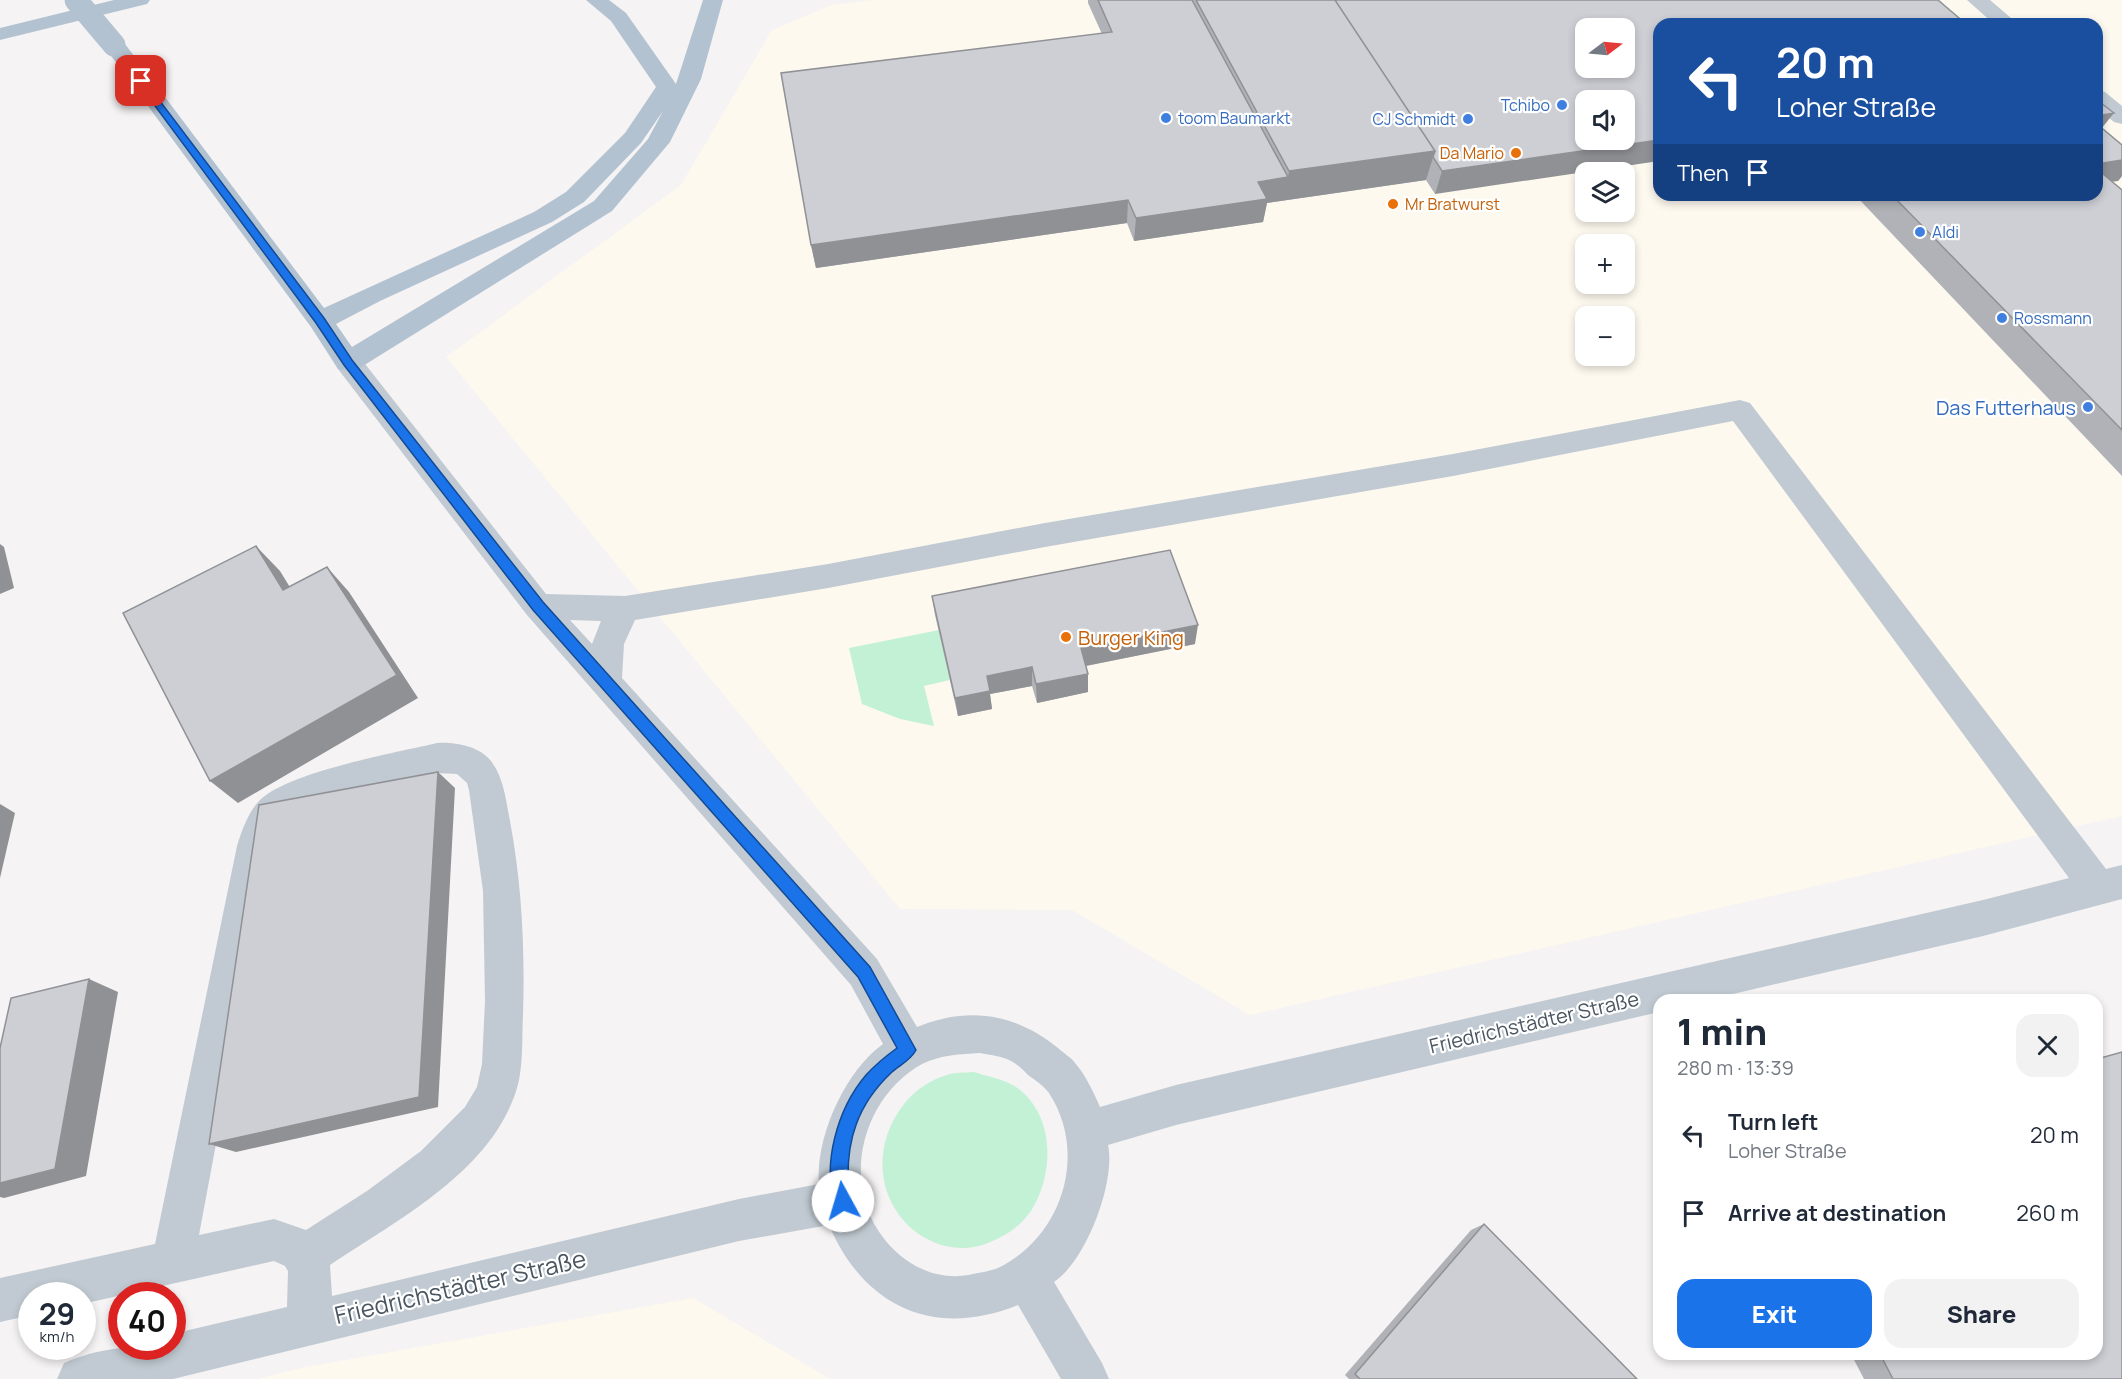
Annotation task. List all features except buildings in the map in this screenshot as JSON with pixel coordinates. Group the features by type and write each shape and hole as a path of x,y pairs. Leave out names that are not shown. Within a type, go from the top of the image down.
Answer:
{"main road":[{"path":"76,0 114,45 320,321 348,362 603,206 658,142 690,79 713,0"},
{"path":"0,34 140,0"},
{"path":"320,321 371,295 543,217 575,197 633,138 667,87 619,17 596,0"}],"street":[{"path":"1977,0 2000,18"},
{"path":"2103,102 2122,117"},
{"path":"348,362 538,606 864,972 908,1050"},
{"path":"538,606 625,609 828,576 1056,533 1453,465 1740,410 2110,885"},
{"path":"606,683 605,648 613,627 625,609"},
{"path":"173,1261 254,850 269,814 290,798 310,790 437,758 462,759 468,761 483,779 498,849 503,890 504,1017 501,1070 493,1099 470,1134 433,1168 306,1255"},
{"name":"Friedrichstädter Straße","path":"1655,994 1983,918 2110,885"},
{"name":"Friedrichstädter Straße","path":"1087,1131 1176,1105 1653,994"},
{"path":"972,1033 1005,1038 1027,1048 1048,1063 1065,1082 1078,1105 1087,1131 1090,1164 1085,1196 1072,1228 1053,1256 1028,1278 1004,1290 978,1297 952,1299 927,1294 903,1284 881,1269 864,1250 851,1227 843,1201 840,1176 841,1151 848,1125 858,1102 871,1082 908,1050 931,1039 972,1033"},
{"name":"Friedrichstädter Straße","path":"80,1379 739,1220 843,1201"},
{"path":"0,1300 274,1240 291,1243 306,1255 310,1276 307,1323"},
{"path":"1028,1278 1086,1379"}],"shaded area":[{"path":"872,0 2122,0 2122,816 1250,1015 1072,910 900,909 446,357 681,185 772,30 832,5"},
{"path":"693,1298 830,1379 258,1379 301,1368"}],"green space":[{"path":"939,630 950,680 924,686 934,726 900,719 862,704 849,648"},
{"path":"974,1072 1013,1085 1036,1109 1043,1124 1046,1140 1046,1173 1035,1204 1016,1228 988,1243 970,1248 952,1247 935,1243 919,1234 895,1209 887,1192 883,1174 885,1142 898,1113 919,1089 950,1074"}],"place":[{"name":"Tchibo","path":"1562,105"},
{"name":"toom Baumarkt","path":"1166,118"},
{"name":"CJ Schmidt","path":"1468,119"},
{"name":"Da Mario","path":"1516,153"},
{"name":"Mr Bratwurst","path":"1393,204"},
{"name":"Aldi","path":"1920,232"},
{"name":"Rossmann","path":"2002,318"},
{"name":"Das Futterhaus","path":"2088,407"},
{"name":"Burger King","path":"1066,637"}],"route":[{"path":"141,81 348,362 538,606 864,972 908,1050 871,1082 858,1102 848,1125 841,1151 840,1176 843,1201"}]}
